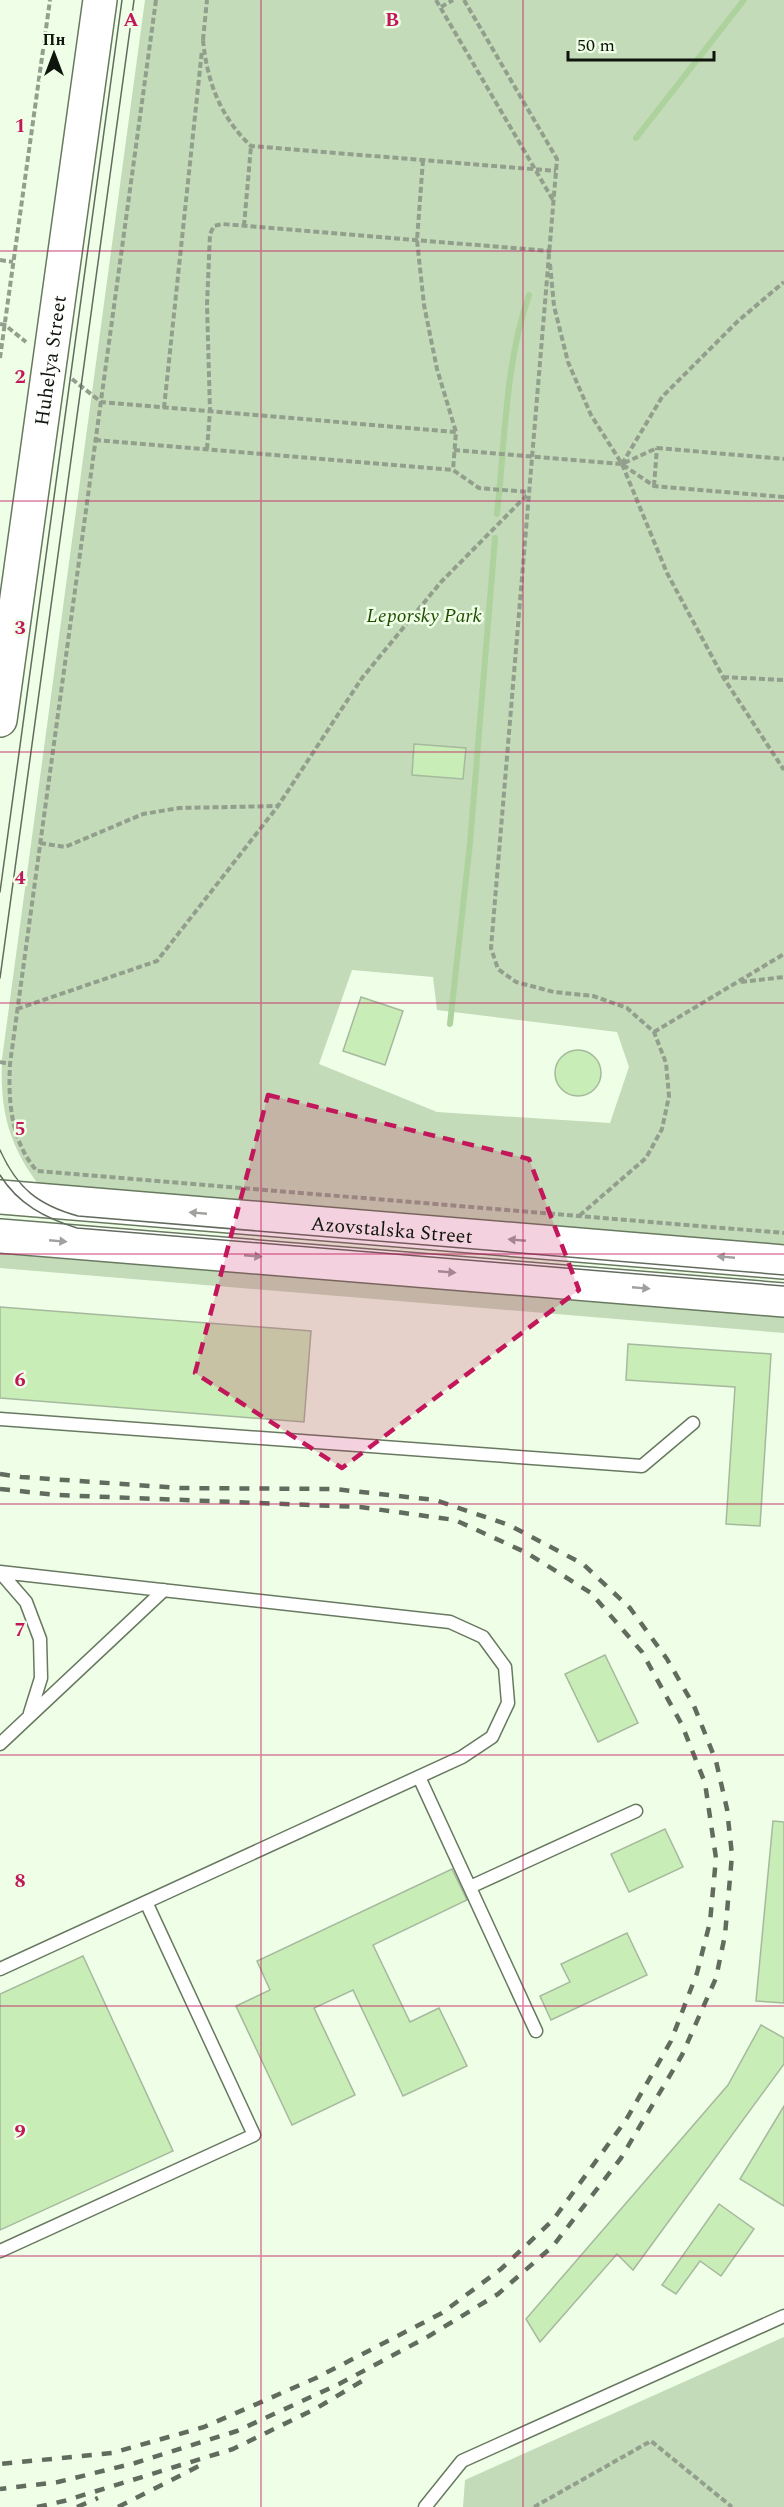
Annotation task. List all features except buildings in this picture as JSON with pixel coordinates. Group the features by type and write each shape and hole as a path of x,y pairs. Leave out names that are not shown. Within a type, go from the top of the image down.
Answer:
{"street":[{"name":"Huhelya Street","path":"0,720 100,0"},
{"name":"Azovstalska Street","path":"0,1197 784,1262"},
{"name":"Azovstalska Street","path":"0,1236 784,1300"}],"lane":[{"path":"0,1419 642,1466 693,1423"},
{"path":"0,1572 450,1622 483,1637 505,1667 508,1703 492,1737 462,1757 0,1969"},
{"path":"0,1572 26,1602 40,1639 41,1678 30,1716"},
{"path":"0,1744 164,1590"},
{"path":"419,1777 536,2031"},
{"path":"470,1887 636,1811"},
{"path":"0,2251 254,2135 146,1902"},
{"path":"425,2507 462,2461 784,2316"}],"path":[{"path":"0,358 2,325 14,262 50,0"},
{"path":"156,0 10,1064 9,1093 13,1119 25,1153 38,1171 784,1233"},
{"path":"164,408 207,0"},
{"path":"436,0 553,201"},
{"path":"441,7 453,0"},
{"path":"464,0 557,159 491,948 498,969 516,982 554,992 593,996 627,1008 654,1032 666,1063 669,1096 662,1129 646,1158 578,1216"},
{"path":"203,40 207,69 216,98 237,133 251,146 556,171"},
{"path":"244,226 251,146"},
{"path":"423,160 417,240 424,305 435,358 456,432 453,470"},
{"path":"207,449 210,411 207,304 210,234 214,226 222,224 549,251"},
{"path":"549,251 554,306 568,362 591,415 622,464 668,573 723,677 784,770"},
{"path":"0,260 14,262"},
{"path":"622,464 662,397 738,321 784,282"},
{"path":"100,402 456,432"},
{"path":"95,440 453,470 479,488 529,492"},
{"path":"454,450 622,464 657,448 784,459"},
{"path":"654,486 657,448"},
{"path":"622,464 654,486 784,497"},
{"path":"17,1009 157,961 278,806 362,678 441,582 529,492"},
{"path":"723,677 784,680"},
{"path":"40,843 65,847 143,814 179,807 278,806"},
{"path":"654,1032 784,954"},
{"path":"737,982 784,977"},
{"path":"0,1062 10,1064"},
{"path":"534,2507 651,2441 732,2507"}],"highlighted area":[{"path":"268,1095 529,1159 579,1290 342,1468 195,1373"}],"green space":[{"name":"Leporsky Park","path":"145,0 784,0 784,1252 38,1184 19,1154 8,1125 3,1094 2,1059","holes":["352,970 433,977 437,1010 617,1032 629,1067 610,1123 437,1112 319,1064"]},
{"path":"0,1247 784,1311 784,1333 0,1268"},
{"path":"784,2337 784,2507 463,2507 465,2480"}],"waterway":[{"path":"636,138 744,0"},
{"path":"497,514 510,375 529,295"},
{"path":"450,1024 470,843 495,538"}],"tram line":[{"path":"0,892 122,0"},
{"path":"0,978 134,0"},
{"path":"0,1150 14,1175 30,1193 51,1206 78,1216 784,1275"},
{"path":"0,1175 15,1194 33,1209 77,1228 784,1286"}],"railway":[{"path":"0,1474 180,1488 334,1489 435,1500 509,1525 583,1564 630,1608 667,1659 694,1706 716,1761 727,1809 732,1855 725,1935 716,1978 682,2055 621,2158 553,2246 498,2294 429,2336 339,2384 237,2431 135,2463 58,2482 0,2489"},
{"path":"0,1489 57,1495 360,1507 455,1520 527,1553 591,1593 642,1652 682,1725 705,1783 716,1858 710,1922 697,1973 671,2041 626,2120 553,2220 501,2269 442,2313 316,2378 204,2427 112,2453 0,2464"},
{"path":"37,2507 64,2501 233,2449 317,2408 362,2381"},
{"path":"118,2507 201,2465"},
{"path":"77,2507 98,2498"}]}
